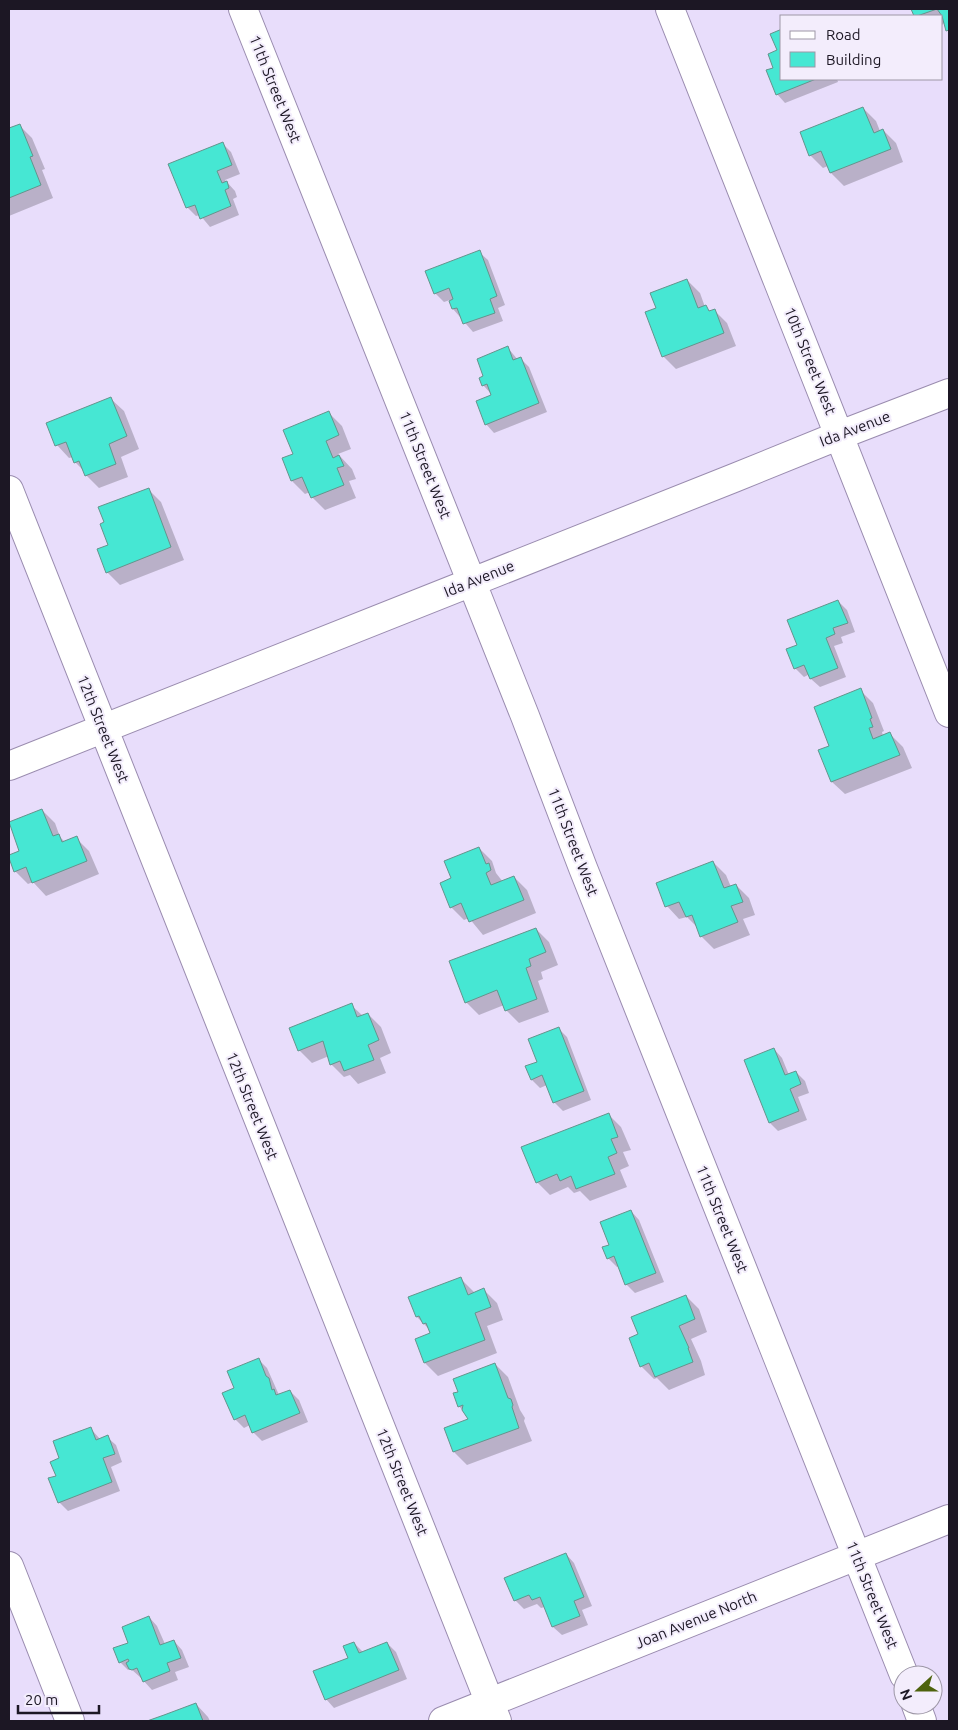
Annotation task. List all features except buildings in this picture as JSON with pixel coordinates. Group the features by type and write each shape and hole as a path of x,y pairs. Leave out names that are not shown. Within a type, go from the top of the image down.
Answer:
{"street":[{"name":"11th Street West","path":"243,9 900,1665"},
{"name":"10th Street West","path":"670,9 949,713"},
{"name":"Ida Avenue","path":"9,766 949,393"},
{"name":"12th Street West","path":"9,490 493,1712"},
{"name":"Joan Avenue North","path":"443,1721 493,1712 856,1556 949,1520"},
{"path":"9,1566 70,1721"}]}
